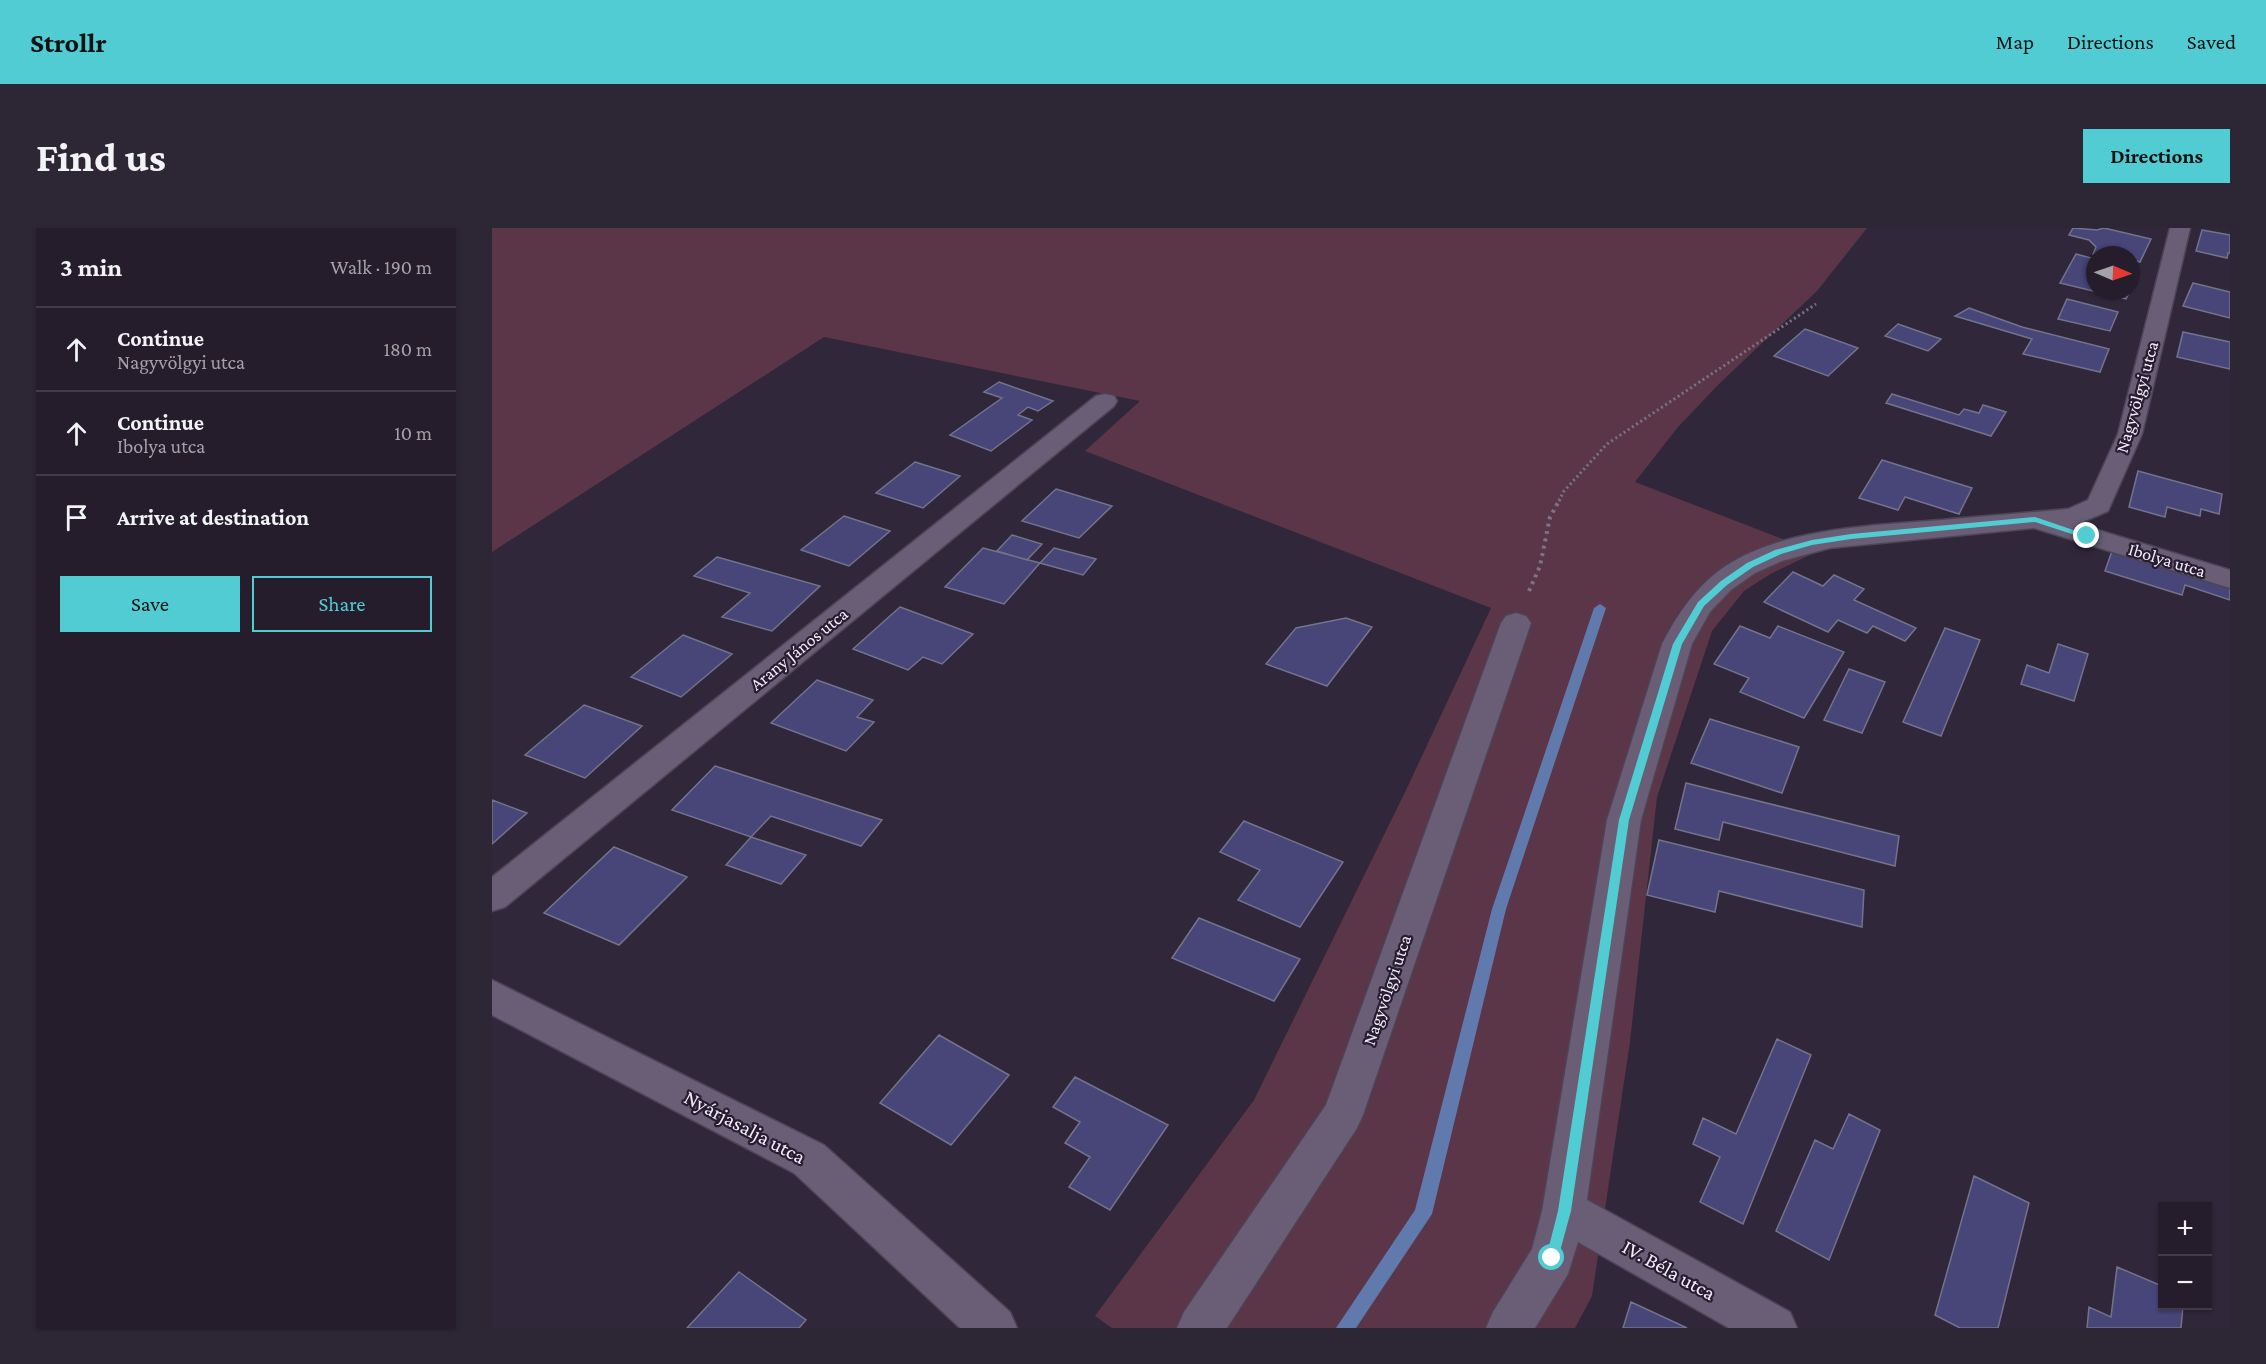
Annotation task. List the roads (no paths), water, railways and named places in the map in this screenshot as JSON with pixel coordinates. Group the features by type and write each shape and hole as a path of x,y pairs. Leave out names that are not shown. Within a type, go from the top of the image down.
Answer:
{"street":[{"name":"Nagyvölgyi utca","path":"1509,1328 1552,1258 1564,1211 1624,820 1677,644 1701,604 1724,583 1750,565 1778,552 1812,543 1851,537 2073,517 2099,505 2130,434 2180,228"},
{"name":"Arany János utca","path":"492,897 1105,401"},
{"name":"Ibolya utca","path":"2035,520 2230,579"},
{"name":"Nagyvölgyi utca","path":"1200,1328 1343,1115 1516,622"},
{"name":"Nyárjasalja utca","path":"492,996 809,1159 994,1328"},
{"name":"IV. Béla utca","path":"1564,1211 1774,1328"}],"waterway":[{"path":"1345,1328 1423,1214 1499,909 1600,608"}]}
